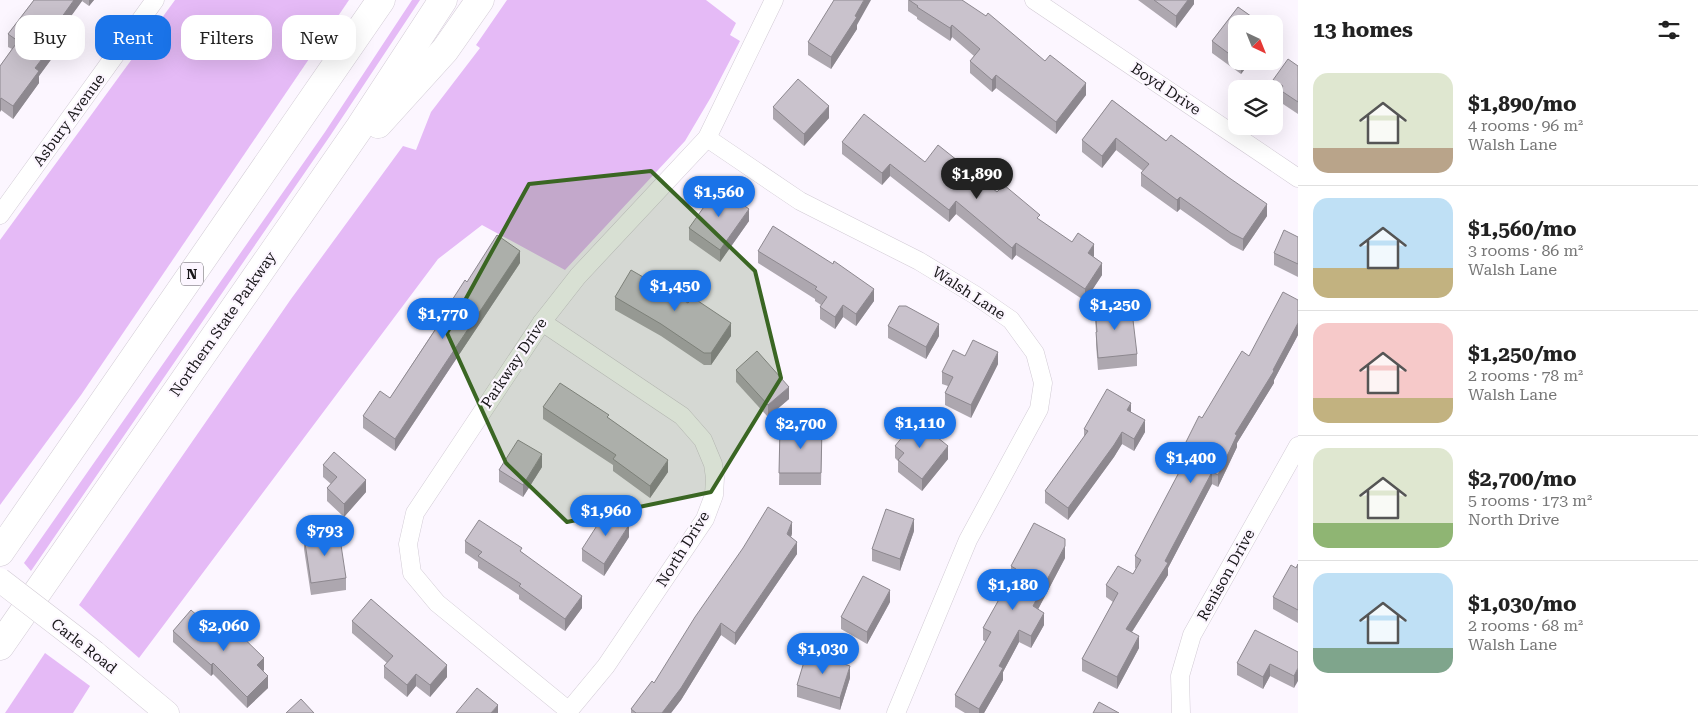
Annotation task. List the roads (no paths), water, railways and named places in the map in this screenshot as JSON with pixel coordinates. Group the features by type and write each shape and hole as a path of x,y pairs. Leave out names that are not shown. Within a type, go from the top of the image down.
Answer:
{"highway":[{"name":"N","path":"0,552 381,0"},
{"name":"Northern State Parkway","path":"0,646 310,199 443,0"},
{"path":"310,199 445,50 480,0"}],"street":[{"name":"Asbury Avenue","path":"0,215 155,0"},
{"name":"Parkway Drive","path":"568,712 437,603 412,573 408,544 414,514 542,322 578,276 707,138 774,0"},
{"name":"Boyd Drive","path":"1034,0 1298,178"},
{"name":"Walsh Lane","path":"707,138 800,201 920,261 975,295 1011,320 1035,353 1043,383 1039,409 968,540 896,713"},
{"name":"North Drive","path":"542,322 682,416 703,440 713,464 715,478 714,495 705,519 606,666 568,712"},
{"name":"Renison Drive","path":"1181,713 1180,676 1192,635 1298,446"},
{"name":"Carle Road","path":"0,580 95,653 167,713"}]}
